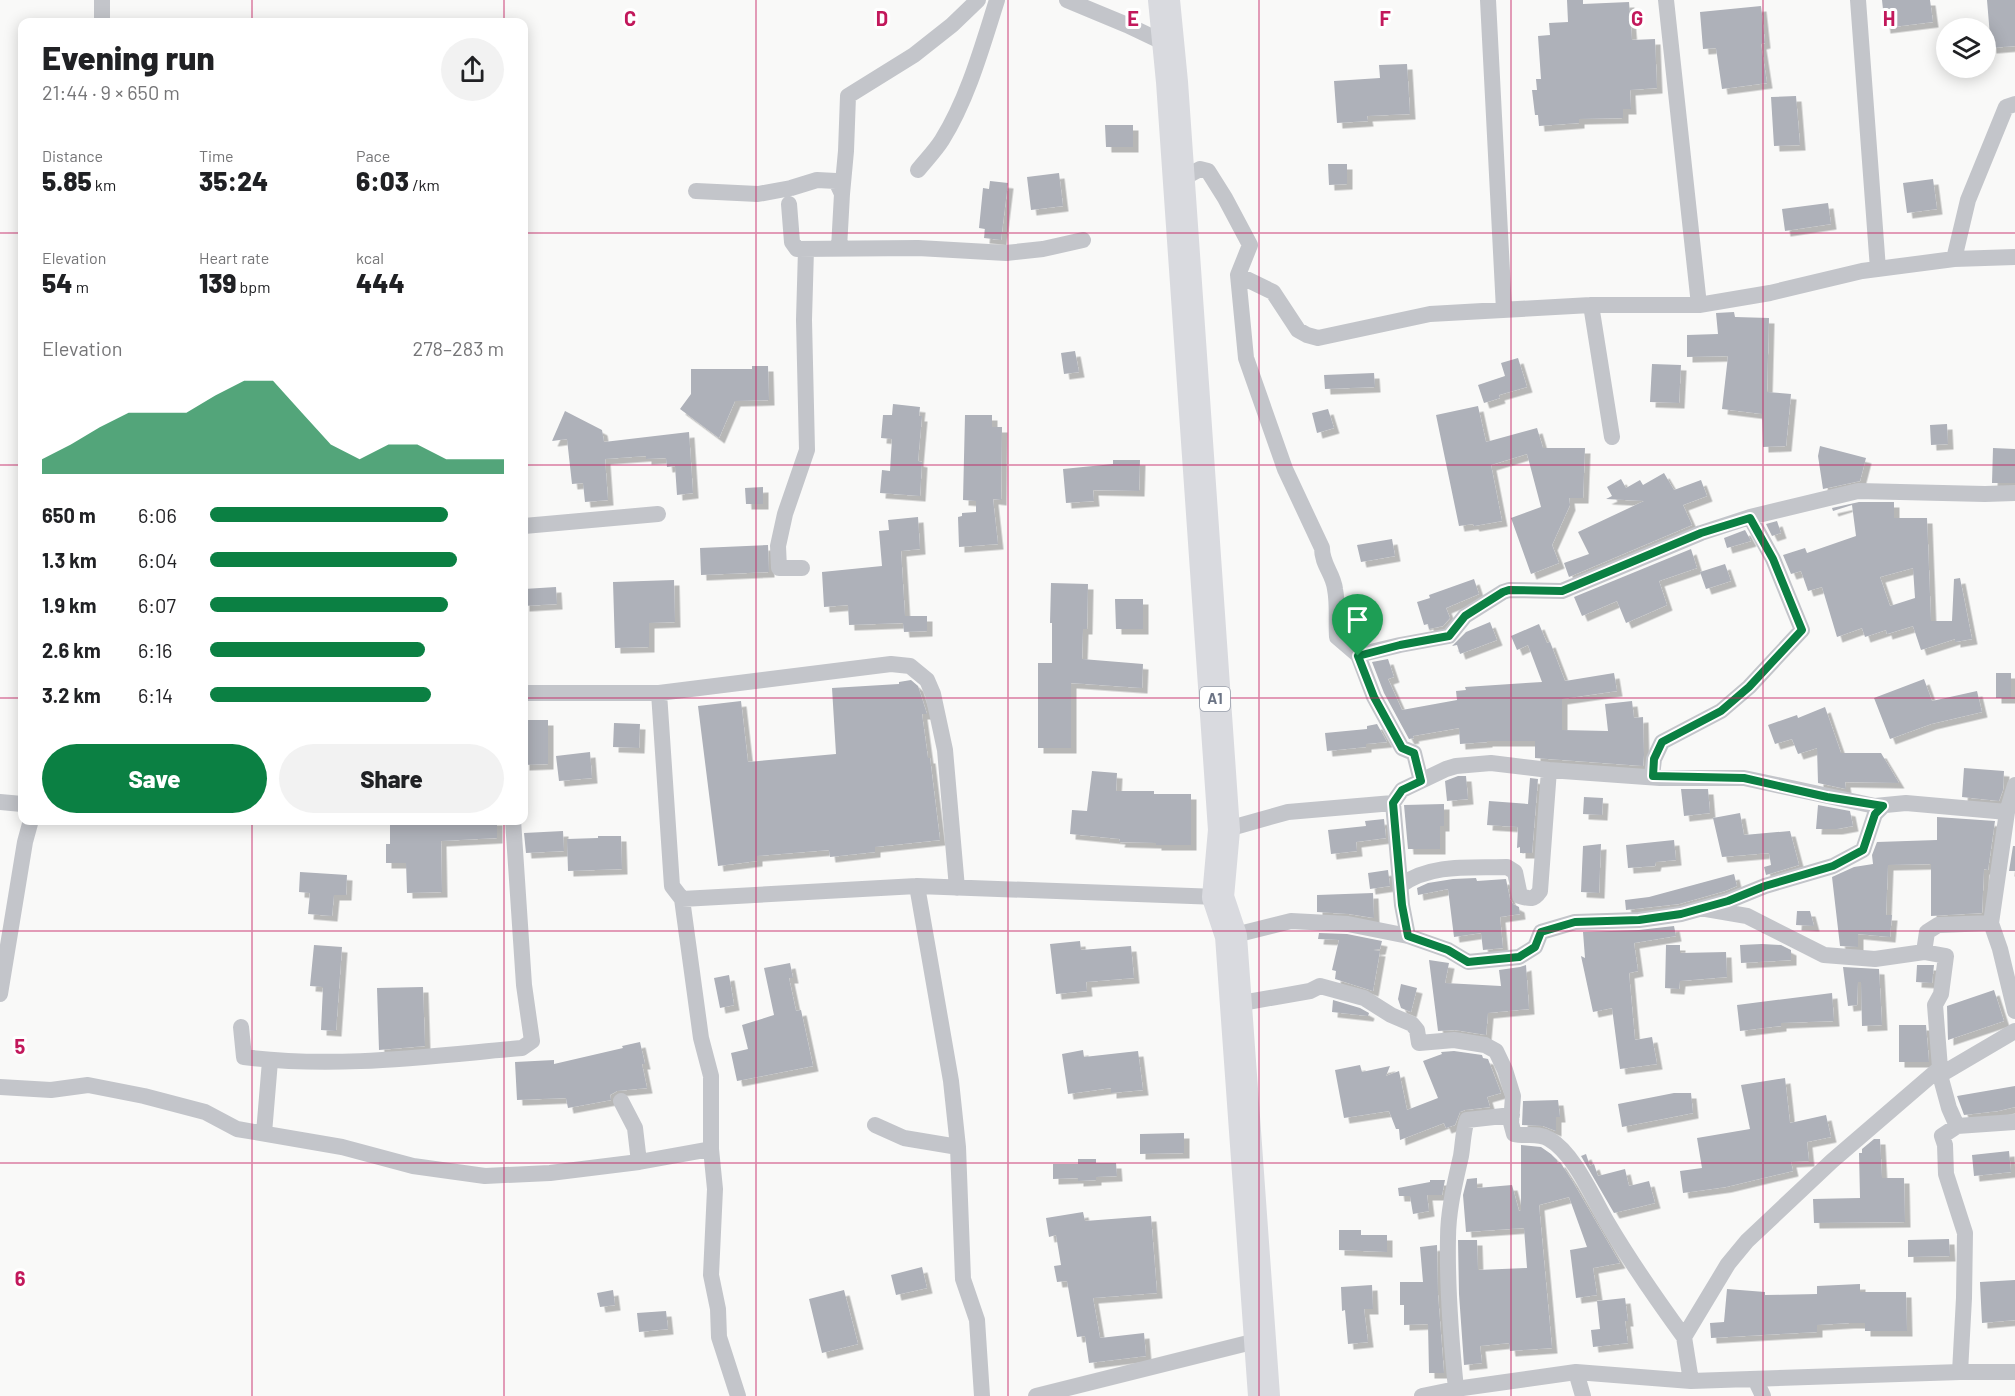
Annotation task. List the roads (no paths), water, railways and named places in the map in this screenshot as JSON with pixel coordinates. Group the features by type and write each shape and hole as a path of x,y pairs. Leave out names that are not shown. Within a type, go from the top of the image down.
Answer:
{"highway":[{"name":"A1","path":"1164,0 1224,830 1218,897 1231,936 1264,1396"}],"street":[{"path":"102,0 102,18"},
{"path":"839,248 848,96 914,55 952,25 978,0"},
{"path":"918,170 941,142 957,113 980,55 997,0"},
{"path":"1067,0 1168,45"},
{"path":"1488,0 1504,310"},
{"path":"1666,0 1699,305"},
{"path":"1858,0 1878,269"},
{"path":"1954,259 1968,200 2007,107 2015,104"},
{"path":"1178,181 1200,169 1208,171 1250,245 1238,275 1246,358 1285,469 1322,548 1322,559 1333,580 1337,637 1358,656 1374,697 1402,748 1414,753 1421,781"},
{"path":"696,191 758,194 817,180 836,181 842,194"},
{"path":"789,204 792,242 797,249 918,248 1006,253 1043,249 1083,240"},
{"path":"802,568 779,568 778,546 785,514 807,450 804,320 806,249"},
{"path":"1238,275 1273,292 1298,330 1318,338 1430,314 1591,305 1699,305 1770,293 1862,271 1954,259 2015,257"},
{"path":"1591,305 1612,437"},
{"path":"1358,656 1449,636 1465,616 1503,592 1509,590 1562,591 1701,533 1750,518 1858,492 2015,493"},
{"path":"528,526 658,514"},
{"path":"1653,776 1654,759 1662,742 1721,711 1749,687 1802,630 1773,559 1750,518"},
{"path":"528,693 659,693 891,664 910,666 927,680 933,694 945,750 957,888"},
{"path":"659,693 672,886 682,899 701,1038 711,1076 711,1149 715,1189 711,1275 718,1309 719,1337 738,1396"},
{"path":"1408,936 1393,803 1402,790 1456,766 1491,763 1550,770 1744,778 1827,797 1883,806 1906,803 2007,812"},
{"path":"1401,885 1431,870 1507,867 1515,872 1520,896 1530,899 1536,897 1540,891 1550,770"},
{"path":"2015,785 2007,812 1991,922 2000,948 2015,1011"},
{"path":"0,802 18,804"},
{"path":"1224,830 1288,812 1393,803"},
{"path":"1231,936 1291,921 1348,924 1408,936 1448,950 1468,962 1519,957 1535,947 1541,932 1575,922 1639,920 1681,914 1833,866 1863,850 1875,814 1883,806"},
{"path":"0,994 30,825"},
{"path":"241,1027 244,1057 270,1060 357,1062 522,1048 532,1041 524,985 513,825"},
{"path":"682,899 917,886 1218,897"},
{"path":"917,886 951,1081 958,1147 963,1279 977,1320 982,1396"},
{"path":"1702,908 1747,916 1824,955 1875,959 1924,952 1946,956 1941,994 1935,1005 1940,1071 1949,1108 1957,1126"},
{"path":"1924,952 1927,932 1938,925 1991,922"},
{"path":"1236,1004 1310,991 1320,987 1364,998 1391,1015 1412,1024 1417,1030 1419,1043 1454,1040 1485,1045 1496,1051 1513,1096 1511,1123 1514,1134 1534,1134 1550,1139 1568,1156 1633,1263 1684,1336 1691,1382"},
{"path":"1684,1336 1728,1264 1748,1241 1832,1161 1940,1071 2015,1031"},
{"path":"264,1133 270,1060"},
{"path":"0,1087 51,1090 88,1085 144,1096 205,1112 237,1129 342,1147 413,1166 485,1176 550,1173 639,1162 711,1149"},
{"path":"621,1101 635,1128 639,1162"},
{"path":"1456,1389 1451,1344 1448,1237 1465,1125 1467,1120 1512,1115"},
{"path":"1960,1372 1965,1233 1946,1174 1945,1145 1942,1136 1957,1126 2015,1122"},
{"path":"875,1125 904,1138 958,1147"},
{"path":"1036,1396 1260,1340"},
{"path":"1576,1372 1583,1396"},
{"path":"1422,1396 1576,1372 1691,1382 2015,1372"},
{"path":"1755,1379 1763,1396"}]}
